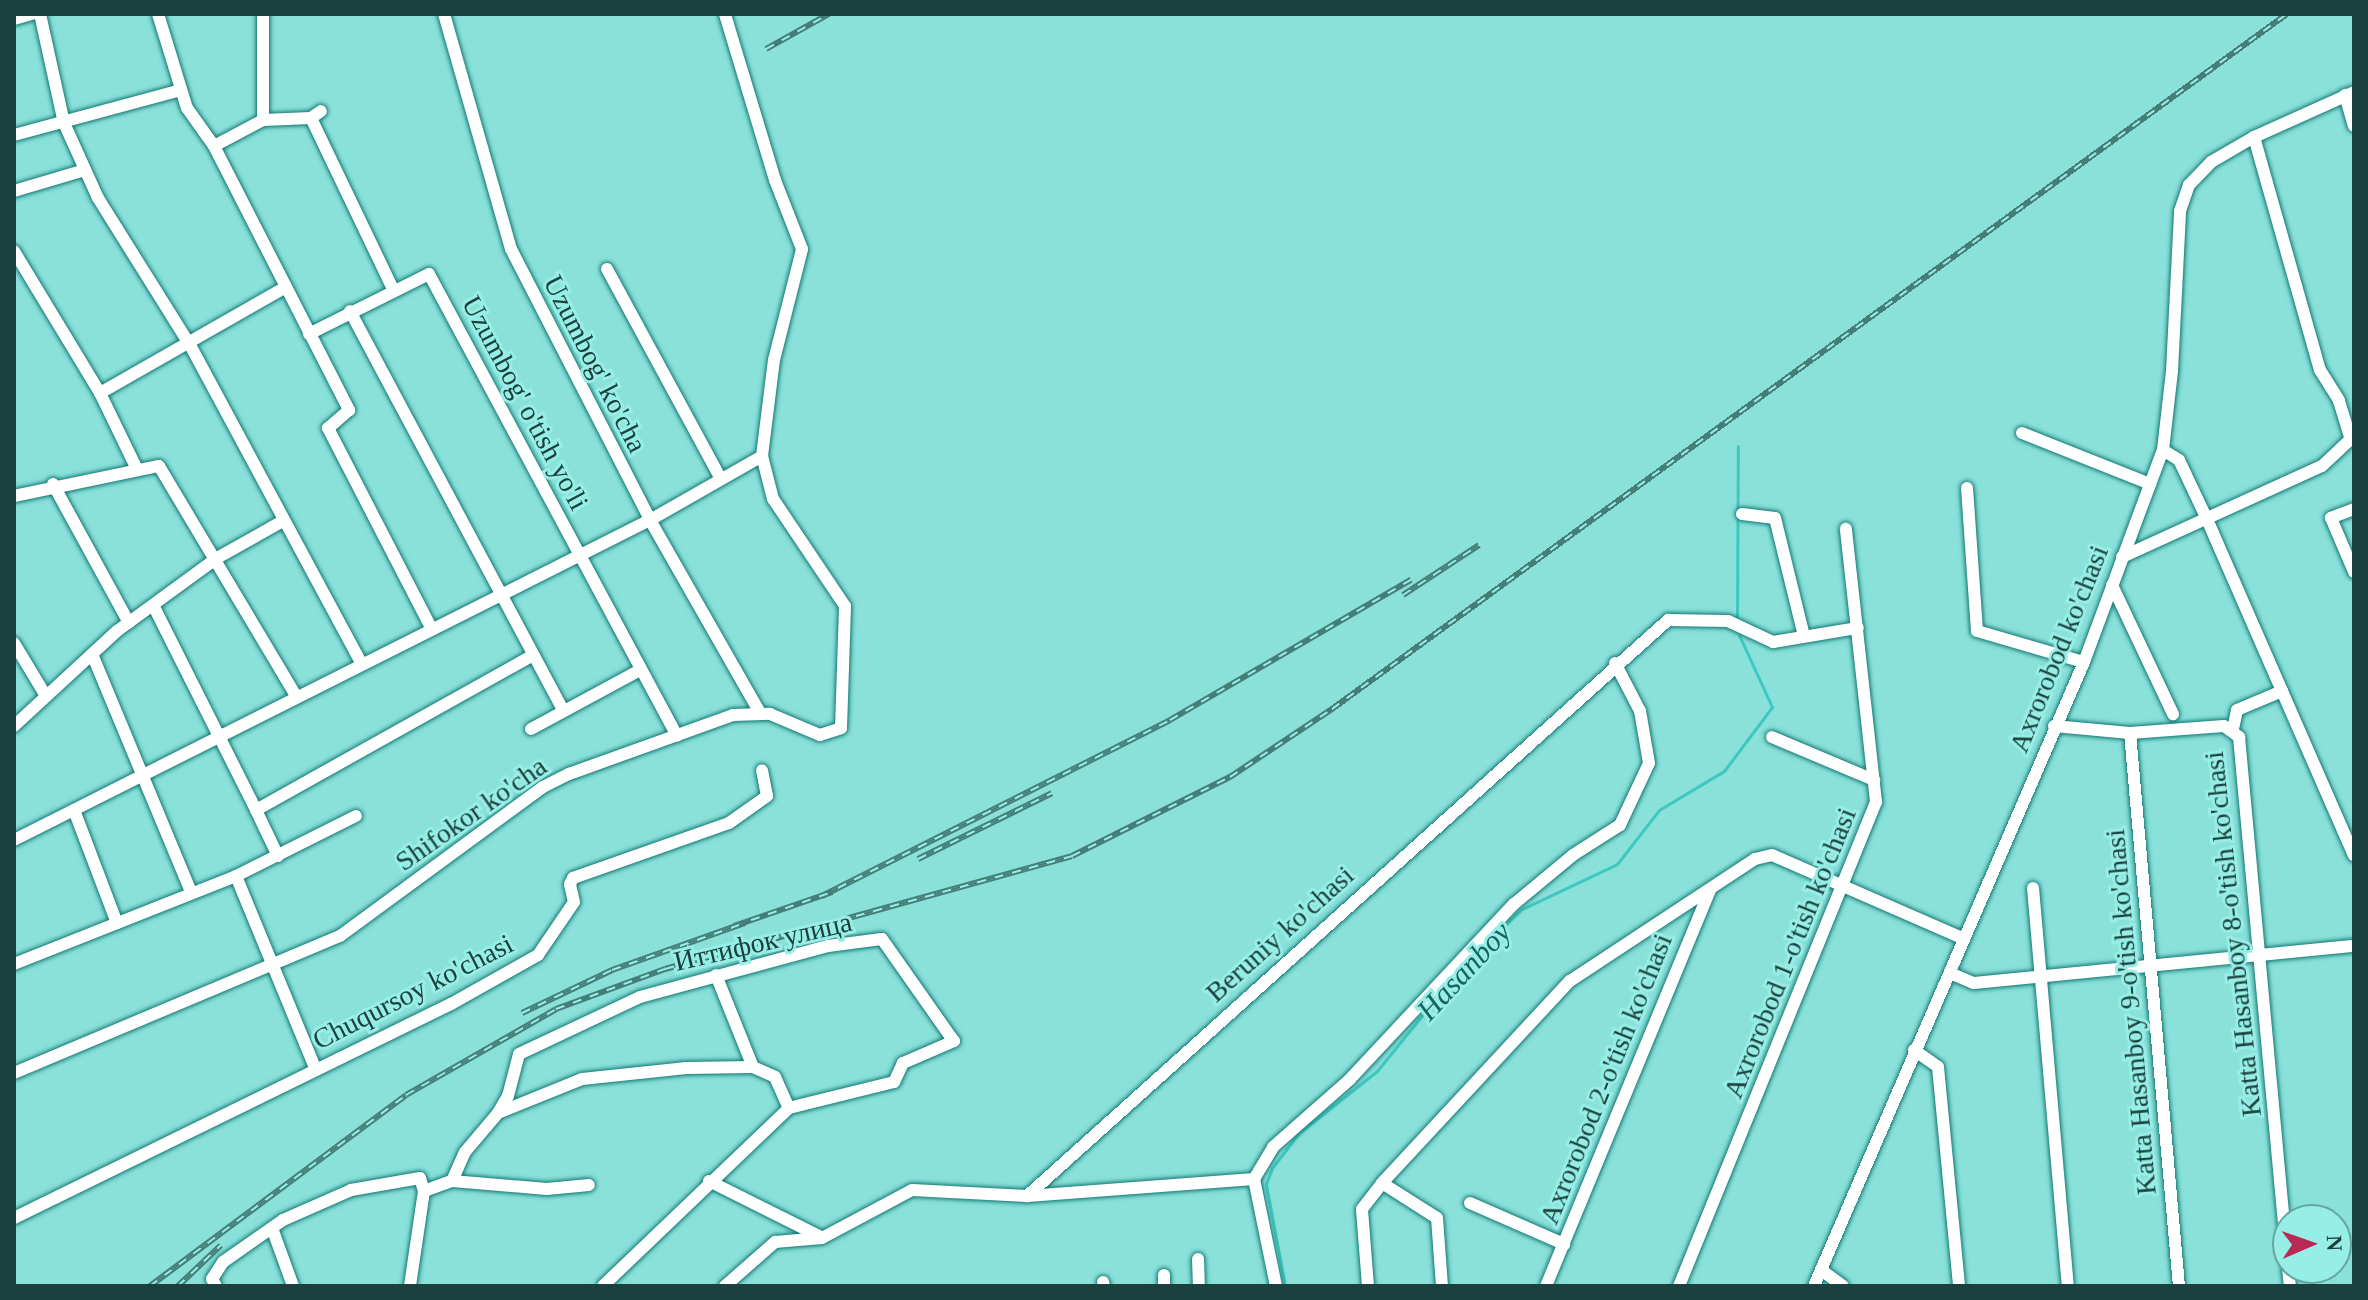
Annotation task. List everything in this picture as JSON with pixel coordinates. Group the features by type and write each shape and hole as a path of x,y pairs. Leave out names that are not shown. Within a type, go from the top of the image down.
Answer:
{"street":[{"path":"14,19 32,14"},
{"path":"40,14 64,123 85,170 190,345 361,662"},
{"path":"158,14 181,90 214,146 349,410 328,428 430,626"},
{"path":"263,14 263,120"},
{"name":"Uzumbog' ko'cha","path":"444,14 511,249 650,520 760,713"},
{"path":"14,840 430,626 650,520 762,456 774,360 802,249 775,180 726,18"},
{"path":"14,135 181,90"},
{"path":"2350,94 2354,126"},
{"name":"Axrorobod ko'chasi","path":"1814,1286 2084,662 2163,450 2182,202 2201,170 2254,137 2350,94"},
{"path":"214,146 263,120 316,115 394,291 309,334"},
{"path":"2122,557 2322,466 2353,438 2339,401 2320,370 2254,137"},
{"path":"14,191 85,170"},
{"path":"14,251 100,393 136,467"},
{"path":"607,269 721,479"},
{"name":"Uzumbog' o'tish yo'li","path":"394,291 429,274 677,736"},
{"path":"100,393 190,345 286,287"},
{"path":"350,311 562,708"},
{"path":"2339,401 2354,402"},
{"path":"2022,433 2150,484"},
{"path":"2163,450 2179,460 2206,517 2282,691 2349,828 2354,855"},
{"name":"Shifokor ko'cha","path":"14,1073 273,966 353,928 543,787 725,717 760,713 800,728 831,735 844,723 846,612 837,587 773,499 762,456"},
{"path":"15,493 136,467 159,466 217,558 296,696"},
{"path":"53,484 129,623"},
{"path":"1967,488 1977,631 2084,662"},
{"path":"2354,509 2331,518 2354,572"},
{"path":"1742,514 1775,518 1804,636"},
{"path":"14,726 129,623 217,558 283,521"},
{"name":"Axrorobod 1-o'tish ko'chasi","path":"1679,1286 1874,809 1874,780 1846,529"},
{"path":"2112,585 2173,714"},
{"path":"153,605 278,856"},
{"name":"Beruniy ko'chasi","path":"1027,1196 1615,663 1668,620 1728,621 1773,642 1858,628"},
{"path":"14,643 46,696"},
{"path":"92,654 191,892"},
{"path":"256,810 533,655"},
{"path":"1276,1286 1254,1179 1273,1147 1350,1079 1514,904 1573,855 1620,825 1649,763 1640,711 1615,663"},
{"path":"531,729 562,708 640,670"},
{"path":"2233,729 2237,710 2282,691"},
{"name":"Katta Hasanboy 8-o'tish ko'chasi","path":"2054,726 2130,733 2233,729 2239,737 2263,954 2283,1204"},
{"name":"Katta Hasanboy 9-o'tish ko'chasi","path":"2130,733 2153,964 2179,1286"},
{"path":"1772,737 1874,780"},
{"name":"Chuqursoy ko'chasi","path":"14,1218 538,955 574,902 570,884 573,878 729,823 767,796 762,770"},
{"path":"74,810 117,923"},
{"path":"14,964 236,876 356,816"},
{"path":"1368,1286 1362,1209 1382,1183 1570,981 1755,859 1772,855 1964,939"},
{"path":"236,876 315,1068"},
{"path":"2033,888 2068,1286"},
{"name":"Axrorobod 2-o'tish ko'chasi","path":"1546,1286 1710,890"},
{"name":"Иттифок улица","path":"452,1181 465,1152 498,1113 508,1096 519,1054 640,997 828,946 882,939 954,1041 903,1063 894,1082 789,1108 709,1181 603,1286"},
{"path":"1950,973 1974,983 2354,946"},
{"path":"716,975 753,1067 775,1077 789,1108"},
{"path":"1914,1050 1938,1067 1959,1286"},
{"name":"Иттифок улица","path":"498,1113 582,1079 686,1068 753,1067"},
{"path":"725,1286 775,1242 822,1238 912,1190 1027,1196 1254,1179"},
{"path":"216,1286 212,1279 223,1262 272,1228 351,1190 452,1181 547,1189 589,1185"},
{"path":"709,1181 822,1238"},
{"path":"1382,1183 1437,1218 1442,1286"},
{"path":"410,1286 422,1185"},
{"path":"1470,1203 1564,1244"},
{"path":"272,1228 293,1286"},
{"path":"1198,1259 1199,1286"},
{"path":"1821,1270 1843,1286"}],"waterway":[{"name":"Hasanboy","path":"1737,618 1738,446"},
{"name":"Hasanboy","path":"1488,941 1522,909 1617,864 1659,810 1724,771 1772,707 1739,635"},
{"name":"Hasanboy","path":"1285,1286 1266,1184 1272,1168 1299,1133 1377,1071 1445,987"}],"railway":[{"path":"766,49 829,14"},
{"path":"150,1286 406,1095 556,1009 665,969 1072,856 1230,777 1332,709 2287,14"},
{"path":"1403,595 1479,545"},
{"path":"822,896 1170,720 1411,580"},
{"path":"918,859 1052,793"},
{"path":"734,926 832,892"},
{"path":"522,1013 612,970 745,923"},
{"path":"178,1286 221,1245"}]}
